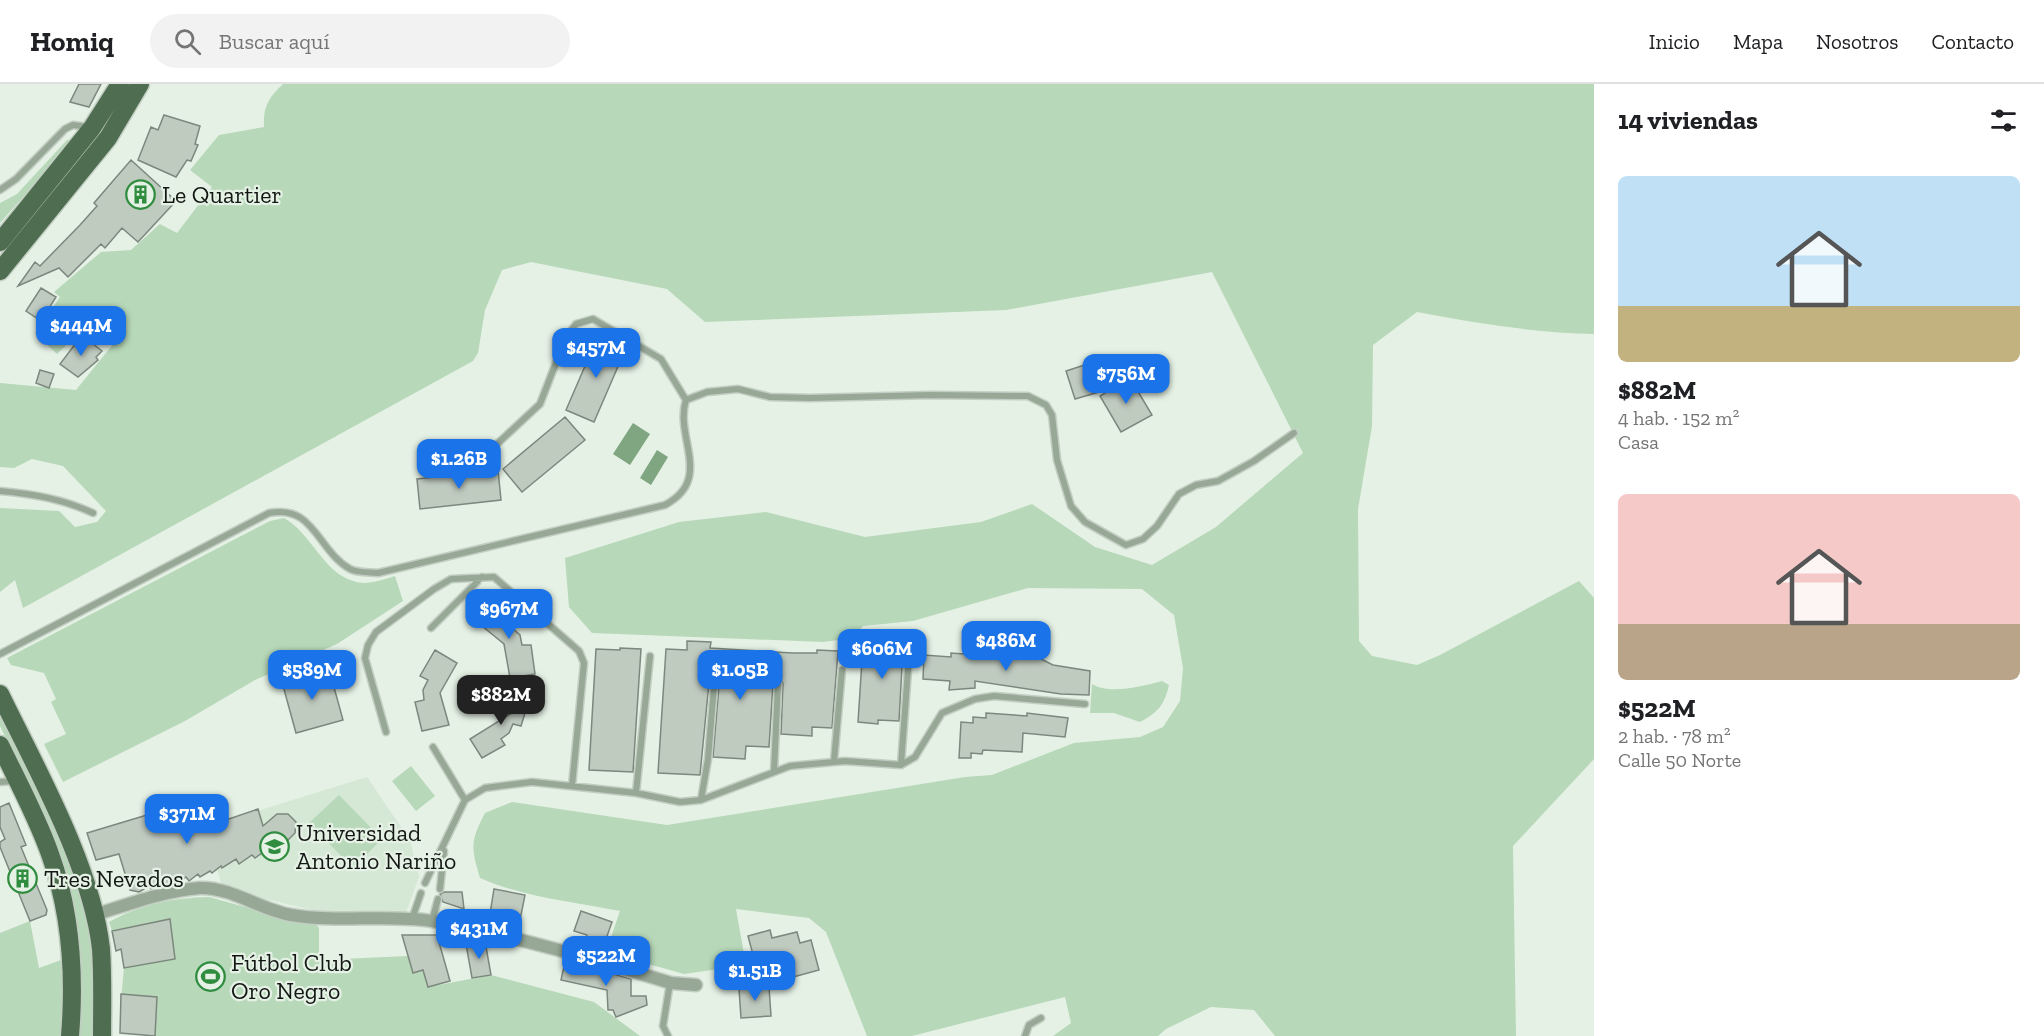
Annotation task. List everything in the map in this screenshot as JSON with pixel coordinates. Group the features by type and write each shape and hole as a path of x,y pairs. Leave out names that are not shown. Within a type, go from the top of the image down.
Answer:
{"main road":[{"path":"0,242 92,128 120,84"},
{"path":"0,271 108,138 140,84"},
{"path":"0,694 70,843 94,915 100,948 102,1036"},
{"path":"0,745 9,777 50,852 65,911 70,936 72,978 70,1036"}],"street":[{"path":"94,915 182,891 202,888 220,891 289,915 310,918 432,921 507,938 671,982 696,985"}],"lane":[{"path":"0,190 16,179 65,129 73,125 92,128"},
{"path":"0,654 269,513 283,510 295,513 309,525 335,558 352,571 378,573 665,505 677,499 689,480 692,463 683,410 686,400 661,359 593,319 576,324 566,337 540,404 497,444"},
{"path":"686,400 707,392 738,389 770,397 800,398 930,395 1028,396 1046,405 1052,415 1057,460 1071,506 1085,522 1126,545 1143,539 1157,526 1179,494 1196,485 1218,481 1254,461 1294,434"},
{"path":"0,491 43,496 74,504 93,513"},
{"path":"431,628 482,577"},
{"path":"386,732 364,658 368,645 376,632 451,579 494,577 579,651 584,663 572,786"},
{"path":"636,793 650,656"},
{"path":"901,765 909,656"},
{"path":"700,800 708,759 716,662"},
{"path":"834,761 842,670"},
{"path":"774,771 778,684"},
{"path":"425,883 444,848 465,800 485,788 532,782 636,793 680,802 700,800 790,766 834,761 901,765 915,757 942,713 975,699 994,696 1085,704"},
{"path":"433,747 465,800"},
{"path":"440,889 444,848"},
{"path":"412,919 422,893"},
{"path":"432,921 438,899"},
{"path":"668,1036 663,1026 671,982"},
{"path":"1024,1036 1029,1025 1041,1018"}],"shaded area":[{"path":"283,84 1594,84 1594,334 1527,330 1417,312 1373,345 1372,426 1358,509 1359,641 1372,656 1417,665 1579,581 1594,598 1594,759 1513,846 1516,1036 1275,1036 1254,1010 1211,1007 1166,1029 1158,1036 1053,1036 1071,1023 1065,997 912,1036 867,1036 826,932 809,918 736,909 746,965 684,974 606,952 620,911 514,890 480,878 475,859 474,838 485,813 512,802 667,825 965,777 992,775 1074,743 1140,737 1163,727 1180,701 1183,668 1174,615 1142,589 1028,588 913,621 863,626 854,638 823,642 592,633 569,607 565,558 679,522 766,512 865,537 981,522 1032,504 1095,547 1152,565 1216,527 1303,453 1212,272 1006,310 705,322 667,289 531,262 502,270 485,310 478,353 473,361 23,608 15,580 0,592 0,508 59,511 75,527 97,522 106,511 63,466 32,459 14,468 0,467 0,383 76,390 118,338 93,320 57,354 35,333 60,297 54,292 101,252 131,250 160,224 177,233 212,187 190,170 219,135 264,127 264,114 268,103"},
{"path":"67,140 73,140 0,223 0,203 17,194"},
{"path":"633,423 650,434 630,465 613,454"},
{"path":"657,450 668,457 651,485 640,478"},
{"path":"284,518 302,533 333,569 343,576 363,583 395,576 403,601 337,644 255,680 185,721 63,782 44,744 66,734 51,702 56,699 44,673 11,665 7,658 270,521"},
{"path":"1162,681 1169,685 1165,698 1156,711 1140,722 1114,713 1090,713 1092,684 1107,689 1116,689"},
{"path":"0,710 54,822 86,910 94,952 97,1036 79,1036 77,951 24,776 0,726"},
{"path":"411,766 435,796 416,811 392,781"},
{"name":"Universidad Antonio Nariño","path":"367,777 410,840 419,877 404,918 325,913 223,889 217,869 200,877 198,874 189,881 186,877 179,882 176,879 166,885 164,882 152,890 149,886 140,893 130,890 119,854"},
{"path":"339,795 382,839 353,868 309,823"},
{"path":"209,897 281,917 310,918 319,928 319,960 408,956 413,973 423,970 428,987 491,975 594,1002 640,1036 146,1036 148,1013 120,1011 124,968 175,959 170,920 112,931 109,922 158,903"},
{"path":"30,921 39,968 64,959 64,1036 0,1036 0,933"}],"building":[{"path":"79,84 101,84 89,107 70,102"},
{"path":"164,115 200,126 195,144 198,145 191,161 187,160 176,177 138,160 151,127 158,130"},
{"path":"131,160 176,201 138,242 122,228 105,248 101,244 68,277 59,268 18,286 35,262 40,266 80,225 97,206 94,203"},
{"path":"41,288 56,297 41,321 26,311"},
{"path":"82,335 102,351 96,357 98,360 78,377 60,364"},
{"path":"598,336 626,348 594,422 566,410"},
{"path":"1097,361 1106,390 1075,399 1066,371"},
{"path":"40,370 54,374 49,388 36,383"},
{"path":"1130,378 1152,415 1121,432 1100,396"},
{"path":"565,417 585,440 522,492 503,469"},
{"path":"498,470 501,500 420,509 417,479"},
{"path":"495,600 518,620 512,628 520,635 522,645 531,645 535,674 510,678 504,644 477,622"},
{"path":"884,630 904,631 899,721 878,720 878,724 858,722 863,645 883,646"},
{"path":"687,641 711,642 710,648 793,653 817,653 817,650 838,651 832,728 812,727 812,736 781,734 783,684 781,680 776,679 773,684 769,747 746,746 745,759 713,757 721,662 719,658 714,657 711,662 700,775 658,773 666,649 687,650"},
{"path":"999,646 1011,647 1019,653 1035,656 1053,665 1090,671 1089,695 1061,694 975,681 975,688 949,690 950,681 923,679 924,655 951,657 951,653 964,654 965,651"},
{"path":"620,648 641,649 633,772 589,770 596,649 620,650"},
{"path":"435,650 457,663 440,693 449,725 422,731 415,702 424,700 423,690 428,680 420,676"},
{"path":"329,669 343,720 296,733 282,682"},
{"path":"505,693 529,700 521,726 513,724 509,733 501,739 505,745 482,758 470,739 512,713 499,715"},
{"path":"986,713 1027,716 1027,713 1068,718 1065,737 1023,733 1022,752 983,750 982,754 971,753 971,758 959,758 961,722 973,723 973,717 986,718"},
{"name":"Tres Nevados","path":"9,803 26,845 21,847 47,910 46,915 30,921 0,847 0,842 5,839 0,827 0,807"},
{"path":"212,809 217,823 258,809 263,826 277,814 288,814 296,822 295,833 287,841 268,841 270,847 255,858 252,855 239,864 236,859 212,873 210,871 200,877 198,874 189,881 186,877 179,882 176,878 167,885 164,882 155,888 151,889 149,886 139,892 130,890 119,854 96,860 87,833 147,815 151,829"},
{"path":"494,889 525,895 519,925 489,920"},
{"path":"462,892 464,909 443,902 440,894"},
{"path":"581,911 612,922 601,953 582,948 587,935 574,931"},
{"path":"170,919 175,959 124,968 121,949 116,951 112,931"},
{"path":"770,930 772,938 797,932 800,943 811,940 819,970 793,977 788,958 756,966 748,936"},
{"path":"402,935 437,935 450,981 428,987 423,970 413,973"},
{"path":"485,941 491,975 472,978 466,944"},
{"path":"565,962 601,970 600,973 610,973 631,979 631,996 646,996 647,1005 616,1017 613,1010 608,1010 607,990 561,980"},
{"path":"769,987 771,1016 741,1018 739,989"},
{"path":"121,994 157,997 155,1036 120,1033"}],"place":[{"name":"Le Quartier","path":"141,195"},
{"name":"Universidad Antonio Nariño","path":"275,847"},
{"name":"Tres Nevados","path":"23,879"},
{"name":"Fútbol Club Oro Negro","path":"210,977"}]}
